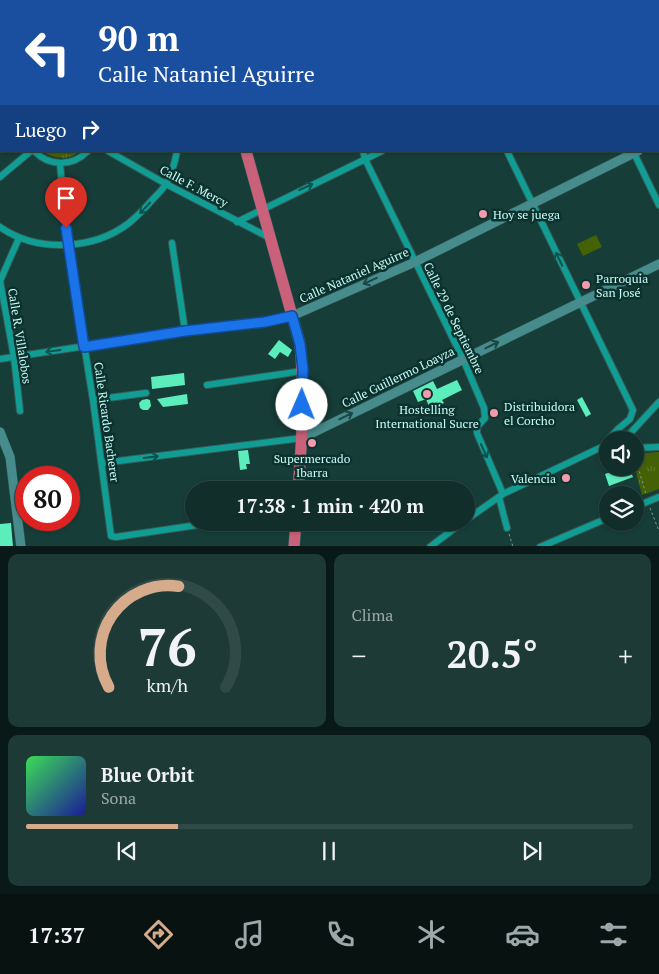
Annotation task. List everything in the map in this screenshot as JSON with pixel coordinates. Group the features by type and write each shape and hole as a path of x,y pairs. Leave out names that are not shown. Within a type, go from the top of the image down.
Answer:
{"highway":[{"path":"246,152 300,344 303,371 302,438 299,481"},
{"path":"294,546 295,531"}],"street":[{"path":"0,177 31,152"},
{"path":"33,152 45,160 60,164 75,161 87,152"},
{"name":"Calle F. Mercy","path":"110,152 166,184 270,238"},
{"path":"0,227 19,238 41,243 83,243 108,235 128,223 144,209 166,184 178,152"},
{"name":"Calle 29 de Septiembre","path":"363,152 463,359 486,415 477,427 477,433 501,495"},
{"path":"237,222 262,208 380,152"},
{"path":"507,152 633,410 630,419 616,431"},
{"path":"635,152 659,205"},
{"name":"Calle Nataniel Aguirre","path":"0,359 185,331 265,322 292,316 415,262 635,152"},
{"name":"Calle Ricardo Bacherer","path":"60,164 68,244 93,400 111,536 185,526"},
{"name":"Calle R. Villalobos","path":"19,238 0,281 14,357 20,411"},
{"path":"172,243 185,331"},
{"name":"Calle Guillermo Loayza","path":"102,463 302,438 659,264"},
{"path":"207,385 303,371"},
{"path":"93,400 146,393"},
{"path":"632,431 659,402"},
{"path":"0,432 10,457 21,546"},
{"path":"475,514 501,495 599,446"},
{"path":"644,448 659,447"},
{"path":"501,495 508,528"},
{"path":"644,503 659,496"},
{"path":"540,546 599,522"},
{"path":"430,546 451,531"}],"path":[{"path":"641,476 659,532"},
{"path":"508,528 513,546"}],"green space":[{"path":"44,152 78,152 66,158 51,156"},
{"path":"596,235 602,247 583,256 577,244"},
{"path":"659,452 659,489 644,494 644,486 640,486 637,476 644,476 644,453"}],"building":[{"path":"279,340 292,350 288,357 280,352 275,359 268,354"},
{"path":"184,373 185,385 152,389 151,377"},
{"name":"Hostelling International Sucre","path":"457,380 462,390 442,400 444,403 430,409 426,399 418,402 413,391 433,381 437,389"},
{"path":"187,394 188,404 163,407 157,399"},
{"path":"582,397 591,414 586,417 577,400"},
{"path":"147,399 150,400 151,406 148,410 143,410 140,408 139,403"},
{"path":"319,402 317,416 310,418 310,407"},
{"path":"248,450 250,464 246,464 247,469 240,470 238,451"},
{"path":"606,476 633,477 609,486"},
{"path":"11,523 13,546 0,546 0,524"}],"place":[{"name":"Hoy se juega","path":"483,214"},
{"name":"Parroquia San José","path":"586,285"},
{"name":"Hostelling International Sucre","path":"427,394"},
{"name":"Distribuidora el Corcho","path":"494,413"},
{"name":"Supermercado Ibarra","path":"312,443"},
{"name":"Valencia","path":"566,478"}],"route":[{"path":"66,228 84,347 185,331 265,322 292,316 300,344 303,369 302,405"}]}
